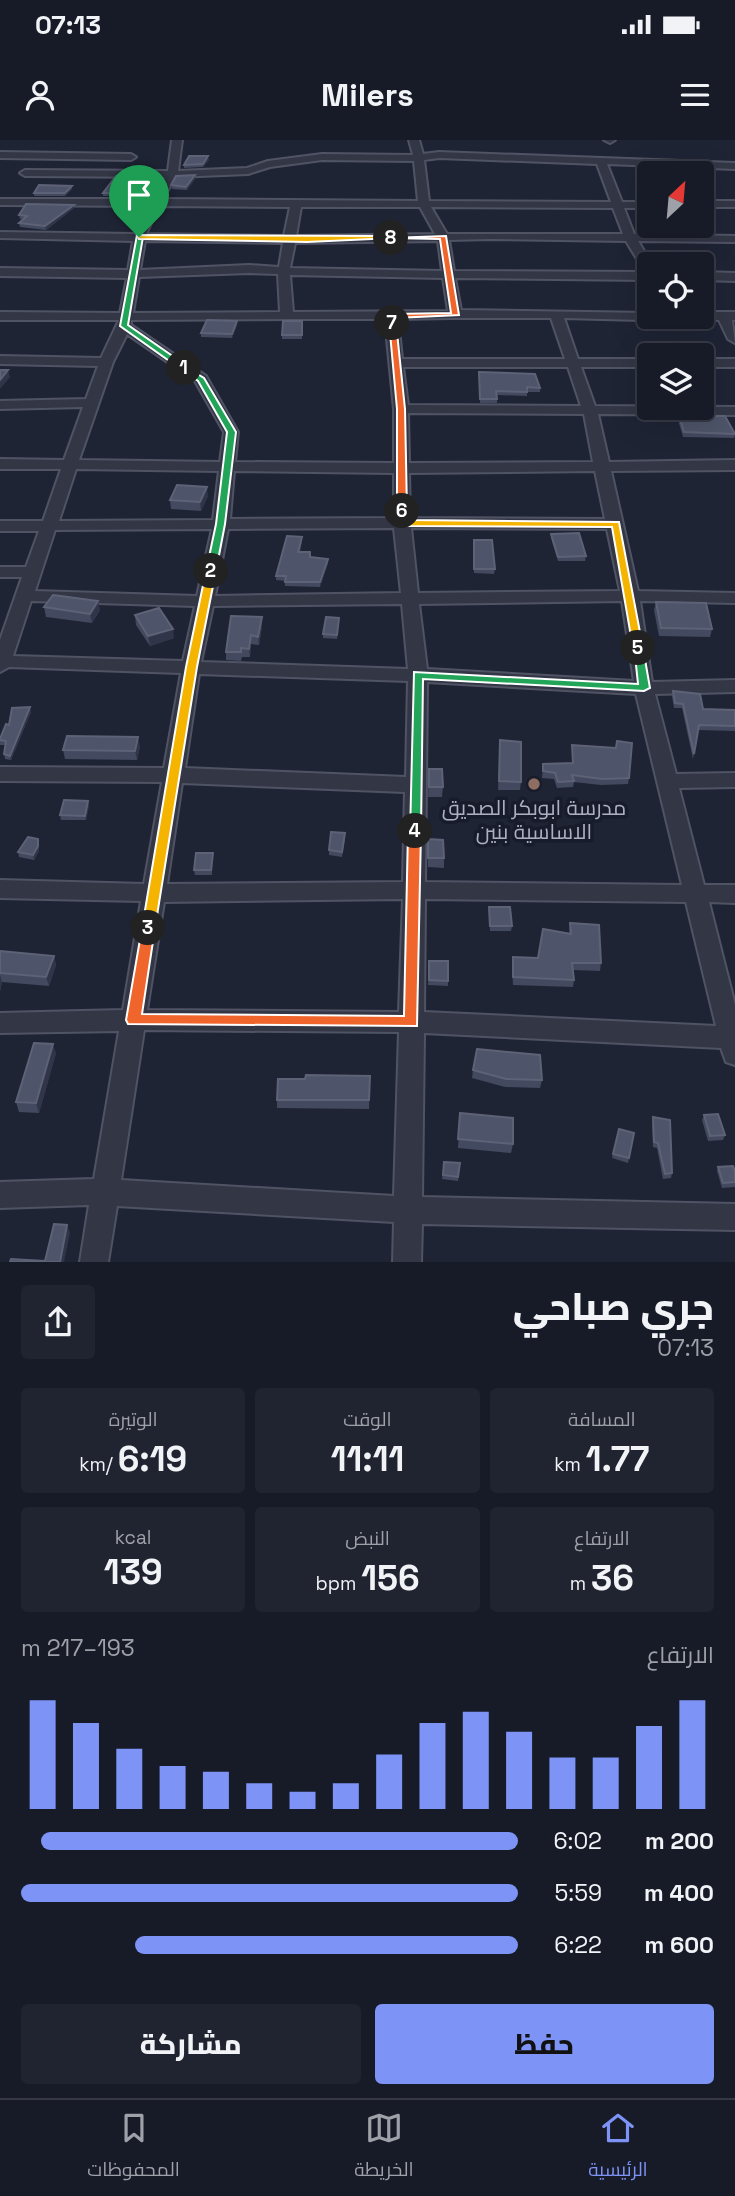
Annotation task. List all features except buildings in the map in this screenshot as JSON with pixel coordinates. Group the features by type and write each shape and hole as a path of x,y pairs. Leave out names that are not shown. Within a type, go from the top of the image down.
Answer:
{"street":[{"path":"177,140 175,167 139,237 124,322 106,362 1,663 418,675 644,688 735,686"},
{"path":"414,140 419,158 424,204 443,237 455,315"},
{"path":"67,173 79,152"},
{"path":"0,155 36,156 79,152 131,157"},
{"path":"12,191 67,173 171,174 248,171 268,164 322,157 419,158 439,155 735,166"},
{"path":"12,191 36,156"},
{"path":"601,162 629,236 639,252"},
{"path":"12,191 156,202 637,205"},
{"path":"287,317 284,271 296,203"},
{"path":"714,204 735,204"},
{"path":"0,235 289,239 629,236 735,239"},
{"path":"0,272 133,274 225,269 450,275 637,276"},
{"path":"714,276 735,277"},
{"path":"0,1023 133,1020 411,1022 734,1043 644,688 616,524 590,411 556,314"},
{"path":"0,316 124,322 455,315 637,316"},
{"path":"391,316 401,409 402,523 418,675 407,1262"},
{"path":"729,316 735,339"},
{"path":"94,1262 191,667 221,524 231,432 201,379 124,322"},
{"path":"0,360 106,362"},
{"path":"397,363 637,363"},
{"path":"714,363 735,363"},
{"path":"0,404 93,403"},
{"path":"401,409 735,411"},
{"path":"0,464 402,468 735,465"},
{"path":"0,526 616,524"},
{"path":"0,572 33,572"},
{"path":"24,596 205,601 630,596 735,598"},
{"path":"0,774 174,775 416,785"},
{"path":"667,781 735,780"},
{"path":"0,889 154,893 414,890 735,894"},
{"path":"0,1195 105,1192 408,1210 735,1217"}],"place":[{"name":"مدرسة ابوبكر الصديق الاساسية بنين","path":"534,784"}],"route":[{"path":"139,237 307,240 443,237 455,315 391,316 401,409 402,523 616,524 644,688 418,675 411,1022 133,1020 191,667 221,524 231,432 201,379 124,326 139,237"}]}
